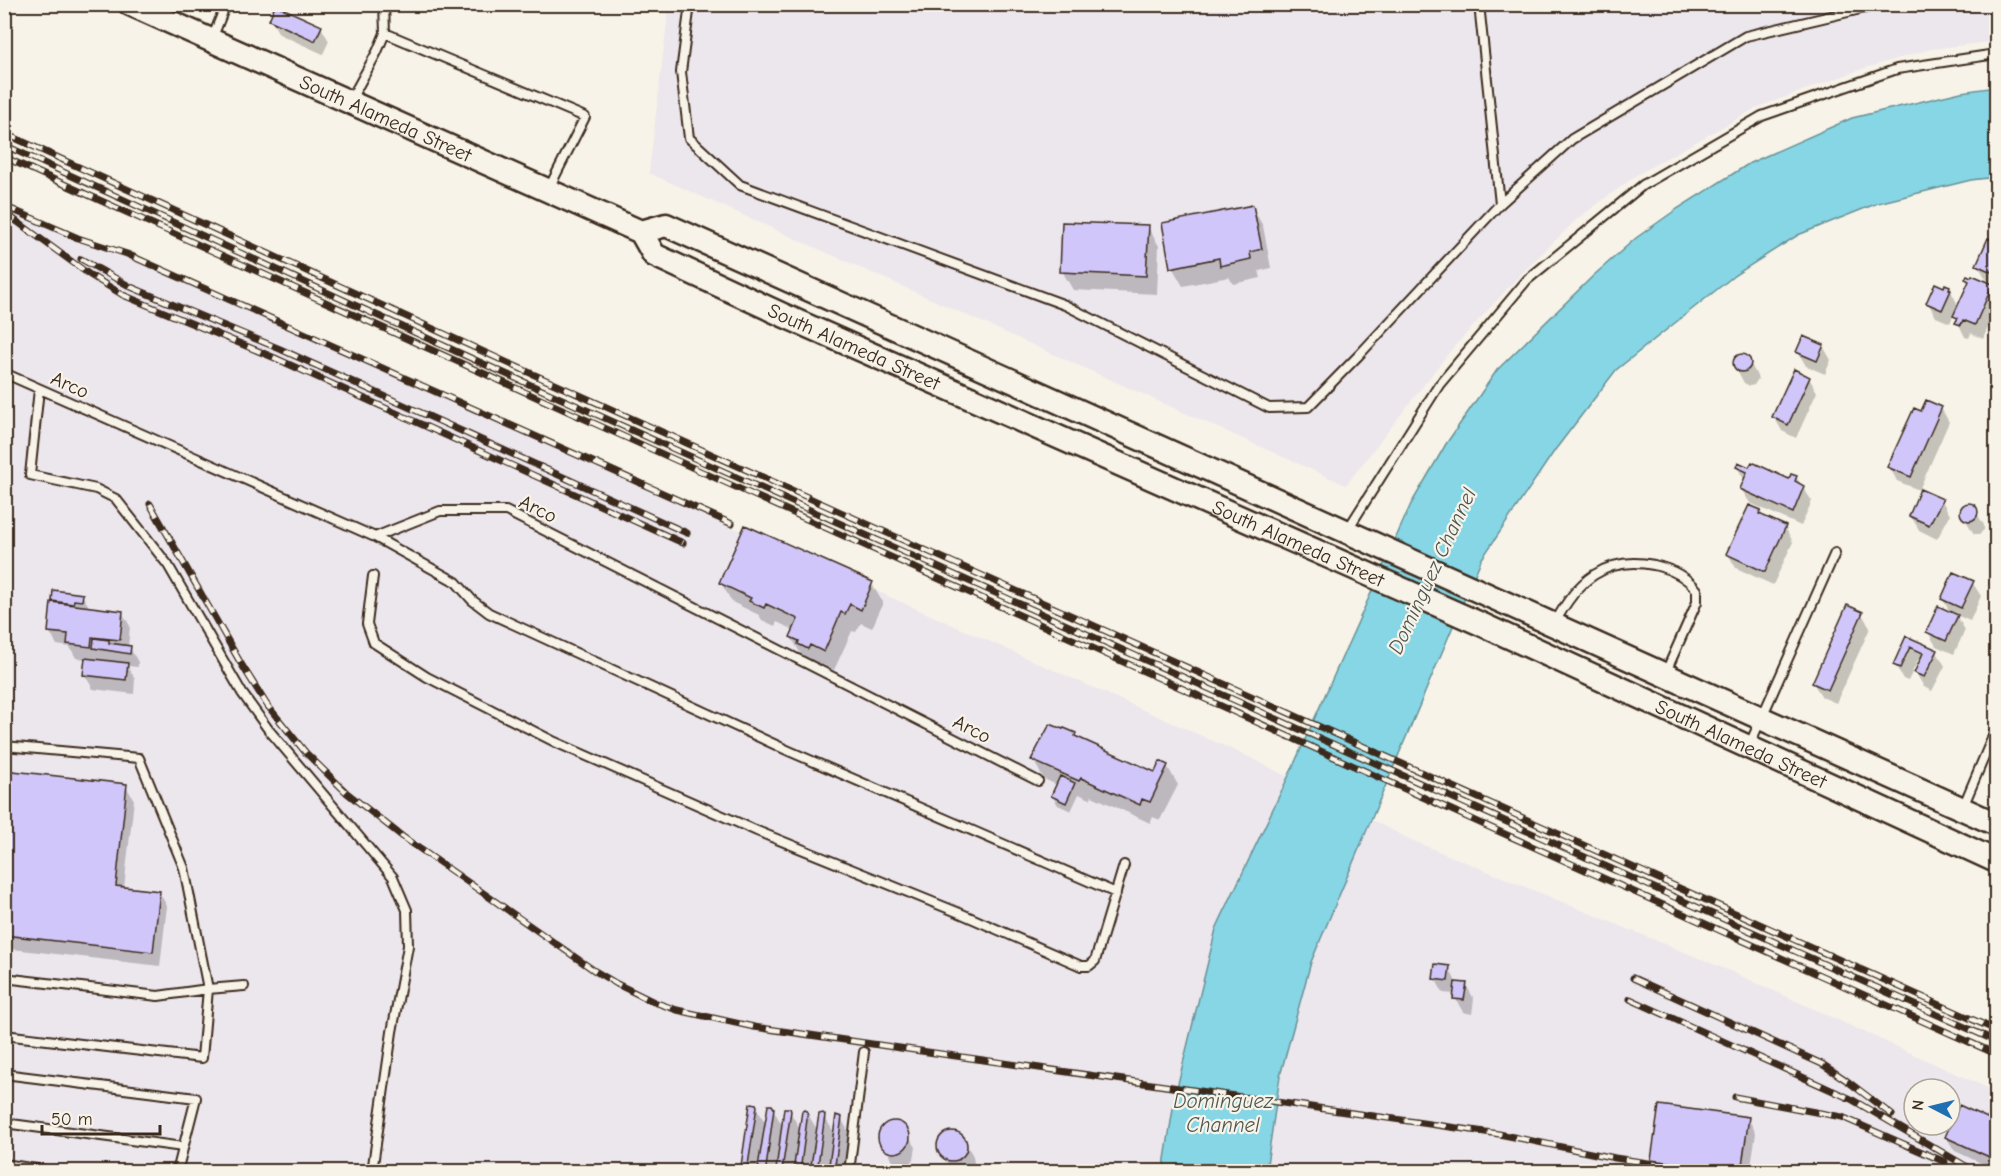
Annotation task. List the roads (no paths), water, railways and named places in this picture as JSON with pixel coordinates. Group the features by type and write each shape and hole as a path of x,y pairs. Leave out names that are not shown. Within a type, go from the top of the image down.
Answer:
{"main road":[{"name":"South Alameda Street","path":"130,4 154,9 211,40 641,232 654,255 1483,625 1996,861"},
{"name":"South Alameda Street","path":"641,232 666,225 1996,824"}],"lane":[{"path":"211,40 226,4"},
{"path":"349,102 385,33 384,4"},
{"path":"690,4 681,72 689,138 740,185 1065,305 1269,408 1308,407 1500,204 1572,139 1746,36 1882,4"},
{"path":"1479,4 1500,204"},
{"path":"385,33 585,117 547,191"},
{"path":"1351,534 1439,385 1527,280 1643,185 1762,116 1898,69 1996,54"},
{"name":"Arco","path":"4,373 375,537 440,511 506,511 1038,781"},
{"path":"39,389 30,475 96,489 116,499 168,565 242,693 268,729 393,877 407,910 408,946 392,1032 372,1172"},
{"path":"375,537 456,582 472,600 489,613 789,751 1116,893"},
{"path":"1749,747 1835,553"},
{"path":"1554,625 1571,595 1599,571 1611,565 1640,562 1683,576 1697,590 1696,602 1665,675"},
{"path":"373,576 367,624 374,644 427,677 555,742 757,831 962,914 1081,966 1089,966 1095,961 1124,865"},
{"path":"1962,808 1996,729"},
{"path":"4,746 139,758 184,868 208,989 202,1058 4,1035"},
{"path":"4,978 158,996 244,986"},
{"path":"849,1172 864,1052"},
{"path":"4,1074 196,1098 177,1172"},
{"path":"4,1123 183,1147"},
{"path":"4,1164 56,1172"}],"water":[{"name":"Dominguez Channel","path":"1996,87 1996,177 1971,180 1878,203 1798,235 1735,275 1616,370 1555,450 1481,560 1311,962 1280,1076 1266,1171 1163,1172 1175,1096 1216,929 1290,773 1411,504 1446,444 1497,370 1593,276 1636,238 1750,163 1852,118 1961,92"}],"railway":[{"path":"4,133 517,367 1996,1030"},
{"path":"4,145 475,360 1996,1041"},
{"path":"4,157 1996,1054"},
{"path":"4,206 78,238 127,254 732,524"},
{"path":"4,212 90,275 123,295 275,358 683,543"},
{"path":"81,259 131,287 280,349 687,533"},
{"path":"150,504 240,662 267,705 306,753 347,793 403,837 595,971 654,1002 677,1010 754,1027 1499,1134 1615,1158 1708,1172"},
{"path":"1633,978 1822,1064 1892,1115"},
{"path":"1630,999 1851,1099 1976,1172"},
{"path":"1735,1097 1842,1117 1945,1162"},
{"path":"1938,1169 1944,1172"}]}
